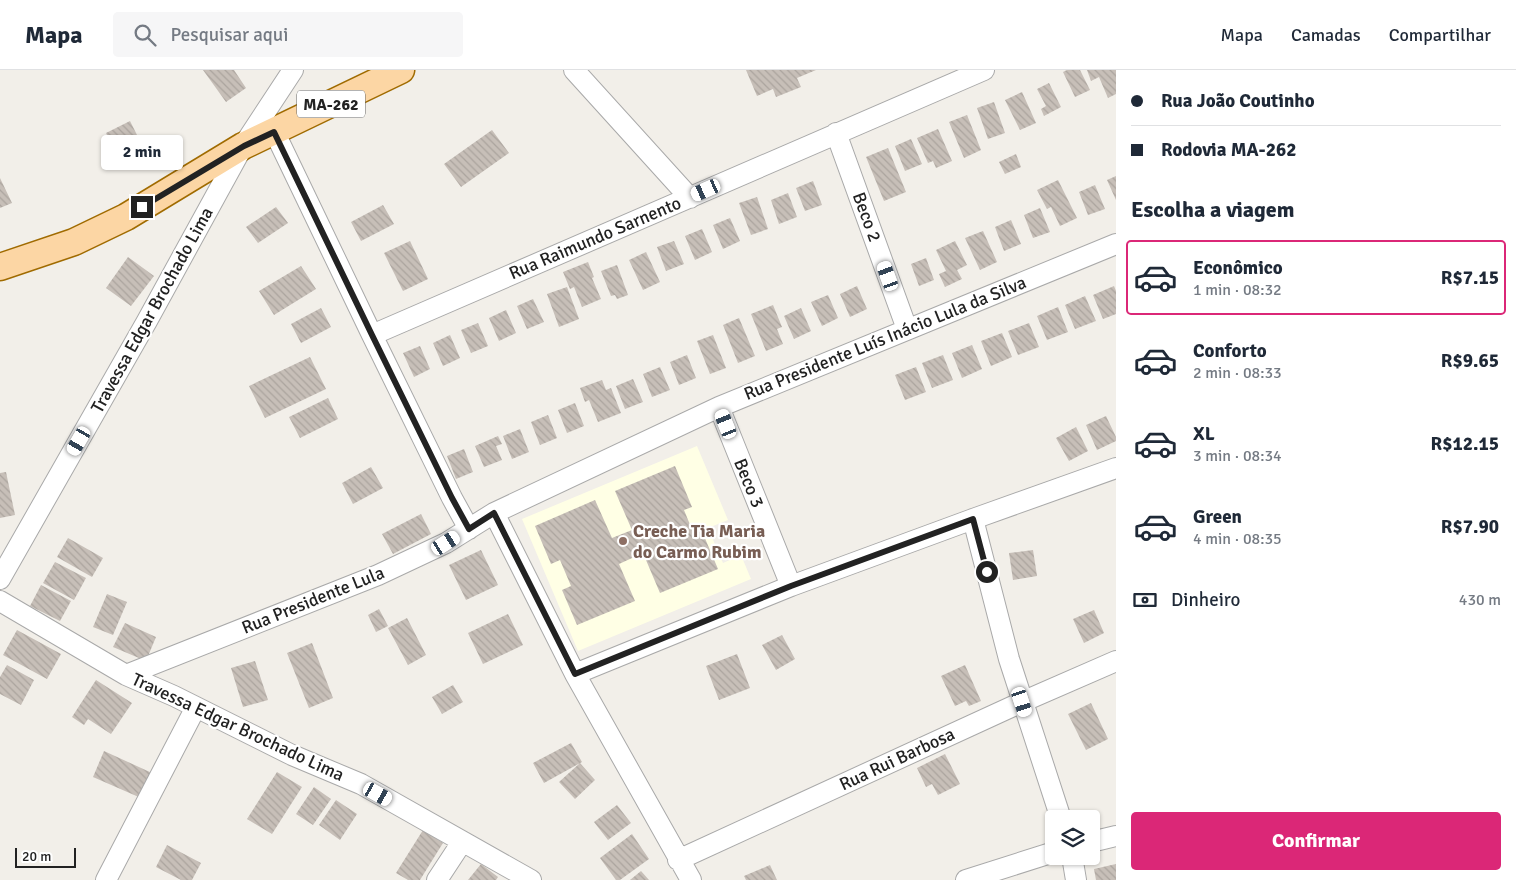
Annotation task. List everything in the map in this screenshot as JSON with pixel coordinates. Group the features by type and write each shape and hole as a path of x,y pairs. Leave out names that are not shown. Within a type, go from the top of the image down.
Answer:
{"main road":[{"name":"MA-262","path":"0,267 74,242 126,217 259,138 401,70"}],"street":[{"name":"MA-262","path":"259,138 293,70"},
{"path":"574,70 690,198"},
{"name":"Rua Raimundo Sarnento","path":"372,335 984,70"},
{"name":"Beco 2","path":"836,133 907,329"},
{"path":"259,138 372,335 469,529"},
{"name":"Travessa Edgar Brochado Lima","path":"0,579 147,321 259,138"},
{"name":"Rua Presidente Luís Inácio Lula da Silva","path":"494,513 719,407 1116,244"},
{"name":"Beco 3","path":"719,407 791,586"},
{"path":"575,674 791,586 1116,468"},
{"path":"494,513 575,674 690,880"},
{"name":"Rua Presidente Lula","path":"126,675 378,575 446,543 494,513"},
{"path":"973,519 1009,659 1058,810"},
{"name":"Travessa Edgar Brochado Lima","path":"0,601 126,675 196,707 292,755 361,784 531,880"},
{"name":"Rua Rui Barbosa","path":"678,860 1022,702 1116,661"},
{"path":"106,880 196,707"},
{"path":"1100,840 1116,836"},
{"path":"437,880 462,842"},
{"path":"966,880 1045,855"},
{"path":"1074,865 1076,880"}],"shaded area":[{"name":"Creche Tia Maria do Carmo Rubim","path":"697,446 728,520 708,528 723,563 741,555 751,579 578,651 522,519"}],"building":[{"path":"203,70 234,70 246,88 226,102"},
{"path":"746,70 816,70 797,78 801,87 776,97 773,89 757,96"},
{"path":"1067,70 1080,70 1090,90 1075,97 1063,72"},
{"path":"1087,70 1116,70 1116,94 1108,98 1099,77 1091,81"},
{"path":"1049,83 1061,107 1044,116 1041,109 1046,106 1037,89"},
{"path":"1022,92 1036,123 1020,130 1005,100"},
{"path":"994,102 1005,133 988,139 977,108"},
{"path":"967,115 981,150 964,158 949,122"},
{"path":"130,121 147,155 122,167 106,133"},
{"path":"938,129 952,161 936,168 933,161 928,163 917,138"},
{"path":"492,130 509,153 461,187 444,164"},
{"path":"911,139 922,164 905,171 895,146"},
{"path":"888,148 906,192 884,201 866,157"},
{"path":"1016,154 1021,167 1005,174 999,162"},
{"path":"1116,176 1116,200 1107,180"},
{"path":"0,178 12,203 0,208"},
{"path":"1058,180 1077,218 1060,226 1051,207 1047,209 1037,190"},
{"path":"813,181 822,205 805,211 796,188"},
{"path":"1095,185 1105,209 1088,215 1079,192"},
{"path":"788,193 797,217 779,224 771,200"},
{"path":"757,197 768,229 751,235 739,203"},
{"path":"383,205 394,224 361,241 351,222"},
{"path":"276,207 288,223 258,243 246,227"},
{"path":"1040,208 1050,232 1033,238 1024,215"},
{"path":"730,218 740,241 723,249 713,225"},
{"path":"1011,220 1021,244 1004,251 995,227"},
{"path":"702,229 712,252 695,260 685,236"},
{"path":"983,231 997,262 980,270 965,238"},
{"path":"410,241 428,279 403,291 384,253"},
{"path":"674,241 684,264 666,271 657,247"},
{"path":"955,241 967,265 957,270 962,279 945,287 939,274 946,271 936,250"},
{"path":"646,252 660,282 643,290 629,260"},
{"path":"128,257 154,276 131,306 106,288"},
{"path":"926,258 934,280 919,286 911,264"},
{"path":"588,262 594,277 592,278 601,299 582,307 574,287 570,289 563,272"},
{"path":"617,265 628,295 617,299 615,295 611,296 601,271"},
{"path":"301,266 316,289 274,315 259,291"},
{"path":"857,286 867,309 850,317 840,294"},
{"path":"1114,286 1116,291 1116,314 1103,319 1093,295"},
{"path":"567,287 579,319 559,327 547,294"},
{"path":"828,295 838,318 822,326 811,302"},
{"path":"1085,296 1096,321 1075,329 1065,305"},
{"path":"533,299 544,322 527,329 517,306"},
{"path":"773,305 782,327 777,329 783,344 766,351 751,314"},
{"path":"1058,307 1068,332 1047,340 1037,316"},
{"path":"321,308 331,327 301,343 291,324"},
{"path":"801,308 811,331 794,339 784,316"},
{"path":"506,310 516,333 499,341 489,318"},
{"path":"739,318 755,356 738,363 723,325"},
{"path":"478,323 488,346 471,353 461,330"},
{"path":"1029,323 1039,347 1018,355 1008,331"},
{"path":"1002,333 1012,357 991,366 981,341"},
{"path":"450,335 460,358 443,366 433,343"},
{"path":"713,335 726,368 710,374 697,341"},
{"path":"972,345 982,369 962,378 952,353"},
{"path":"420,346 430,369 414,377 403,353"},
{"path":"687,355 696,378 679,385 670,362"},
{"path":"943,355 953,380 932,388 922,363"},
{"path":"310,357 326,389 265,418 249,386"},
{"path":"660,367 670,390 652,397 643,374"},
{"path":"916,367 926,392 905,400 895,375"},
{"path":"633,379 643,402 625,409 616,386"},
{"path":"602,380 606,390 611,388 621,413 598,422 589,400 585,402 580,388"},
{"path":"328,398 338,419 300,438 289,417"},
{"path":"575,403 584,426 567,433 558,410"},
{"path":"548,415 557,438 540,445 531,422"},
{"path":"1106,416 1116,441 1097,450 1086,425"},
{"path":"1076,427 1088,451 1069,461 1056,438"},
{"path":"520,429 529,452 512,459 503,436"},
{"path":"498,436 502,444 496,446 502,460 484,467 475,446"},
{"path":"464,449 473,472 456,479 447,456"},
{"path":"675,466 692,507 684,510 693,532 701,529 718,569 660,593 643,553 619,564 635,601 577,625 562,590 571,586 560,560 551,564 535,526 595,500 612,538 632,530 615,491"},
{"path":"371,467 383,488 353,504 342,483"},
{"path":"6,472 15,515 0,518 0,473"},
{"path":"421,514 431,534 393,554 382,534"},
{"path":"68,538 103,558 92,577 57,557"},
{"path":"481,550 498,585 466,600 449,565"},
{"path":"1033,550 1037,576 1013,580 1009,553"},
{"path":"55,562 86,578 74,600 43,583"},
{"path":"41,585 71,601 60,621 30,606"},
{"path":"107,594 127,602 113,635 93,627"},
{"path":"379,609 388,626 376,632 368,615"},
{"path":"1094,610 1104,633 1084,643 1073,619"},
{"path":"508,614 523,645 483,664 468,633"},
{"path":"407,618 426,655 408,665 388,628"},
{"path":"125,623 156,637 146,661 113,647"},
{"path":"17,630 61,654 47,679 3,655"},
{"path":"782,635 795,659 776,670 762,645"},
{"path":"312,643 333,698 309,708 287,653"},
{"path":"737,654 750,688 719,700 706,666"},
{"path":"255,661 268,700 243,707 231,668"},
{"path":"7,665 34,680 21,705 0,694 0,677"},
{"path":"965,665 981,701 969,706 966,701 955,706 941,676"},
{"path":"96,680 132,703 111,734 88,719 84,725 72,717"},
{"path":"453,685 463,702 442,714 432,697"},
{"path":"1091,703 1108,739 1086,750 1068,714"},
{"path":"571,743 582,762 544,783 533,763"},
{"path":"104,751 152,773 141,798 93,777"},
{"path":"945,754 960,784 938,795 932,784 926,787 917,768"},
{"path":"580,763 595,780 575,799 559,782"},
{"path":"277,772 302,787 272,834 247,819"},
{"path":"314,787 331,799 313,825 296,814"},
{"path":"336,800 357,814 340,840 319,825"},
{"path":"617,805 631,823 608,840 594,822"},
{"path":"423,830 443,843 420,880 408,880 396,873"},
{"path":"632,834 649,859 620,880 616,880 600,858"},
{"path":"167,845 201,863 192,880 181,880 156,867"},
{"path":"481,864 498,877 496,880 468,880"},
{"path":"1116,864 1116,880 1096,880 1094,869"},
{"path":"770,865 777,880 746,880 744,876"},
{"path":"641,871 649,880 630,880"}],"place":[{"name":"Creche Tia Maria do Carmo Rubim","path":"623,541"}],"route":[{"path":"142,207 244,146 274,132 452,498 469,529 494,513 575,674 791,586 973,519 987,572"}]}
